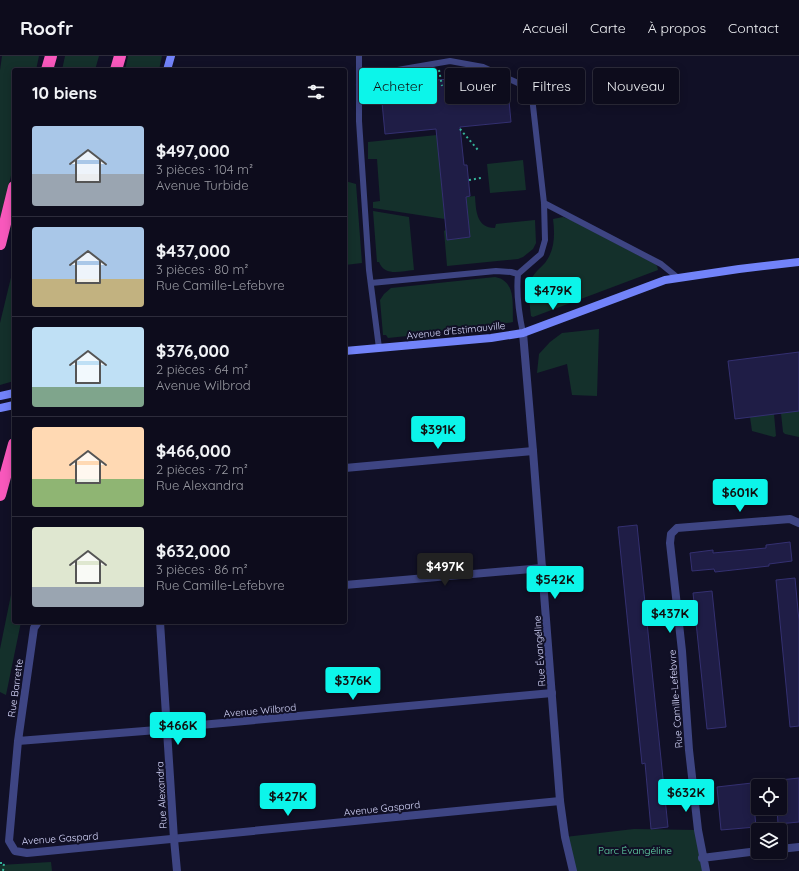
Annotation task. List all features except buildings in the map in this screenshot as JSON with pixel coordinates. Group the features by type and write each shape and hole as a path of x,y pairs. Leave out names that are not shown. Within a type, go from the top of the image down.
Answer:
{"highway":[{"path":"48,68 51,56"},
{"path":"117,68 120,56"},
{"path":"0,244 12,195"},
{"path":"0,494 12,451"}],"main road":[{"path":"168,68 171,56"},
{"name":"Avenue d'Estimauville","path":"347,351 491,338 523,333 665,280 677,277 799,262"},
{"path":"0,396 12,393"},
{"path":"0,408 12,405"}],"street":[{"name":"Rue Évangéline","path":"523,333 560,801 565,837 573,871"},
{"path":"347,468 533,451"},
{"name":"Rue Camille-Lefebvre","path":"706,871 702,858 698,830 689,750 682,651 670,543 671,534 677,528 790,519 799,523"},
{"path":"347,585 542,568"},
{"name":"Rue Barrette","path":"15,851 9,841 18,741 34,628 37,624"},
{"name":"Rue Alexandra","path":"160,624 177,871"},
{"name":"Avenue Wilbrod","path":"18,741 157,730 552,693"},
{"name":"Avenue Gaspard","path":"15,851 27,853 560,801"},
{"path":"787,848 799,847"},
{"path":"702,858 751,853"}],"lane":[{"path":"360,56 360,68"},
{"path":"409,68 450,61 483,67 518,84 526,89 532,97 544,203 545,240 541,254 518,274 517,282 523,333"},
{"path":"359,104 371,283 379,348"},
{"path":"544,203 661,264 677,277"},
{"path":"371,283 496,271 518,274"}],"path":[{"path":"438,63 442,86"},
{"path":"460,129 478,150"},
{"path":"469,180 481,178"},
{"path":"0,863 4,863 3,871"}],"green space":[{"path":"2,56 39,56 36,68 12,68 12,171 0,222 0,70"},
{"path":"65,56 99,56 96,68 62,68"},
{"path":"128,56 162,56 159,68 125,68"},
{"path":"437,135 445,219 373,208 373,202 380,201 377,159 368,159 368,142"},
{"path":"523,160 526,190 490,193 487,164"},
{"path":"347,182 356,184 362,263 347,265"},
{"path":"475,196 478,217 484,225 489,227 495,228 496,224 535,220 536,243 533,249 518,259 447,266 444,231 446,230 447,239 470,237 466,197"},
{"path":"373,211 409,217 414,270 399,272 389,271 385,270 379,262 377,262"},
{"path":"563,217 655,264 658,270 533,317 531,316 529,295 530,282 534,274 545,263 551,253 554,236 553,219"},
{"path":"12,273 12,382 0,385 0,323"},
{"path":"495,277 502,279 507,283 510,289 513,302 513,322 474,329 388,338 386,335 383,335 380,300 391,288"},
{"path":"599,329 597,396 572,395 567,364 537,373 539,354 550,342 562,333"},
{"path":"799,411 799,437 785,434 783,432 781,413"},
{"path":"774,414 776,436 774,437 752,431 750,417"},
{"path":"12,590 12,624 21,624 6,695 0,692 0,649"},
{"name":"Parc Évangéline","path":"634,829 698,830 706,871 573,871 565,837"},
{"path":"51,862 52,871 0,871 0,865"}]}
